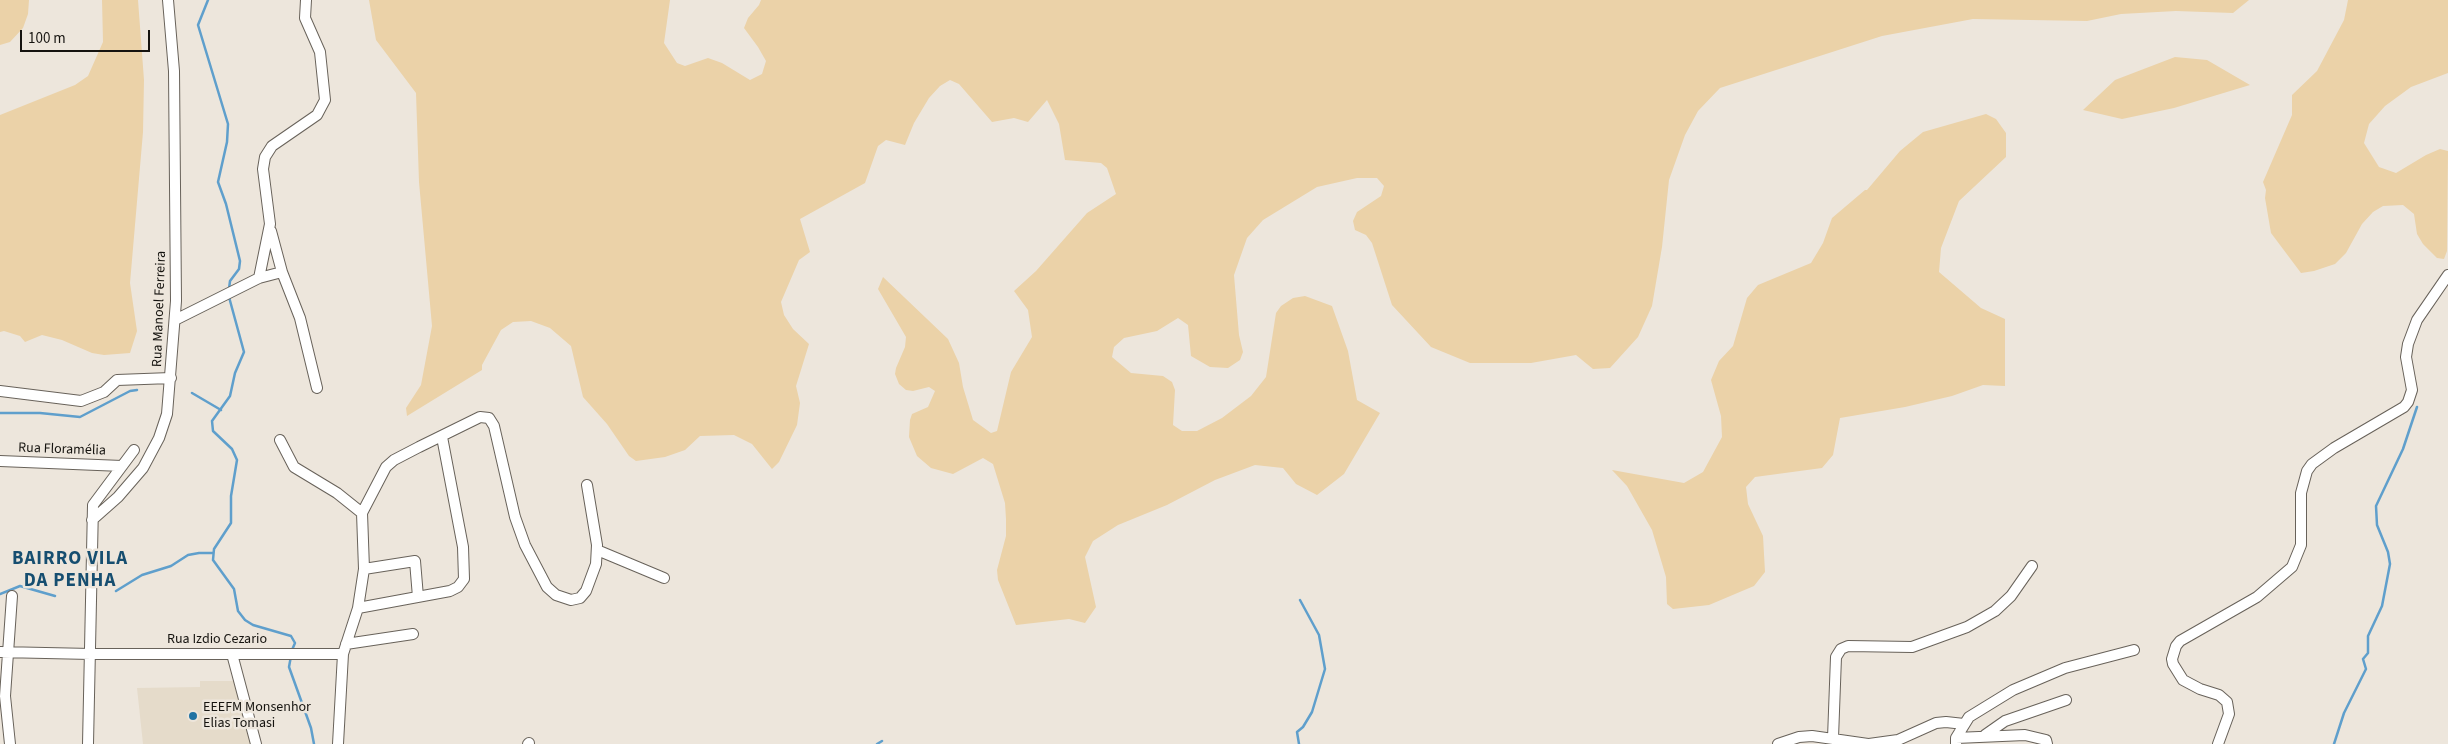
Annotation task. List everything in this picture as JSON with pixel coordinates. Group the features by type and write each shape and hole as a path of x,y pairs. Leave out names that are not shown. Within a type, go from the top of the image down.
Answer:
{"street":[{"name":"Rua Manoel Ferreira","path":"92,520 118,496 143,468 159,438 167,414 175,320 174,71 168,0"},
{"path":"306,0 305,18 320,52 325,100 317,115 267,151 263,169 270,224 282,272 300,318 317,388"},
{"path":"259,278 270,224"},
{"path":"175,320 259,278 282,272"},
{"path":"2218,744 2229,714 2228,702 2219,695 2200,689 2183,680 2173,664 2172,659 2176,646 2180,641 2257,597 2292,567 2301,545 2301,492 2307,471 2312,464 2334,448 2404,407 2408,402 2412,390 2406,357 2408,344 2420,314 2448,275"},
{"path":"0,392 82,401 104,392 117,380 171,378"},
{"path":"338,744 345,649 358,608 364,569 362,513 386,467 394,460 480,417 485,416 492,421 515,517 525,545 547,587 565,599 580,598 592,578 596,550 587,485"},
{"path":"358,608 450,592 464,579 463,547 442,437"},
{"path":"280,440 294,467 337,493 362,513"},
{"path":"88,744 93,505 134,450"},
{"name":"Rua Floramélia","path":"0,461 122,466"},
{"path":"596,550 664,578"},
{"path":"364,569 415,561 418,597"},
{"path":"1833,738 1836,657 1841,649 1848,646 1912,647 1967,626 1995,611 2011,596 2032,566"},
{"path":"10,744 5,696 4,652 12,596"},
{"name":"Rua Izdio Cezario","path":"4,652 91,654 303,653 345,649 413,634"},
{"path":"1956,741 1969,717 1980,709 2040,677 2134,650"},
{"path":"232,654 256,744"},
{"path":"1984,736 2005,721 2066,700"},
{"path":"1783,743 1799,736 1833,738 1868,744 1898,740 1936,723 1964,724"},
{"path":"1956,741 1984,736 2004,739 2025,735 2046,740 2047,744"}],"shaded area":[{"path":"0,0 29,0 28,14 23,28 10,42 0,45"},
{"path":"102,0 138,0 144,80 143,132 130,283 137,331 130,353 104,355 92,353 62,340 42,335 25,342 20,336 4,331 0,332 0,115 75,85 88,76 103,42"},
{"path":"369,0 670,0 664,43 677,63 685,66 708,58 722,63 750,80 762,74 766,61 744,28 748,18 761,0 2249,0 2233,13 2176,11 2121,14 2087,21 1973,19 1882,36 1720,88 1698,111 1685,135 1669,180 1662,247 1652,306 1638,337 1610,368 1593,369 1576,355 1531,363 1470,363 1431,347 1392,305 1372,243 1366,235 1355,230 1353,221 1357,212 1381,196 1384,186 1377,178 1357,178 1317,187 1263,220 1247,238 1234,275 1239,335 1243,352 1240,360 1228,368 1210,367 1191,356 1188,325 1178,318 1157,331 1124,338 1114,347 1112,357 1131,373 1163,376 1172,382 1175,390 1173,425 1182,431 1197,431 1222,418 1251,396 1266,377 1276,313 1281,306 1293,298 1305,296 1332,306 1348,351 1357,400 1380,413 1344,474 1317,495 1296,484 1283,468 1255,465 1215,480 1167,505 1118,525 1093,541 1085,557 1096,607 1085,623 1069,619 1016,625 998,580 997,570 1006,536 1006,519 1005,503 993,464 983,458 953,474 931,468 917,456 909,437 910,420 912,414 928,407 935,391 929,387 913,391 906,390 899,384 895,374 905,347 906,337 878,289 883,277 948,339 959,363 963,387 973,420 991,433 997,431 1011,372 1032,337 1028,310 1014,291 1036,271 1087,213 1116,194 1107,168 1101,163 1065,160 1059,124 1047,100 1028,122 1014,118 992,122 959,84 950,80 940,86 929,98 914,123 905,145 886,140 878,146 865,183 800,219 810,252 799,260 781,302 784,315 793,329 809,344 796,386 800,403 797,425 779,462 772,469 752,444 734,435 700,436 685,450 665,457 636,461 629,456 607,424 583,397 571,346 550,328 531,321 513,322 501,330 482,365 482,370 407,416 406,408 421,385 432,326 419,182 416,93 376,40"},
{"path":"2348,0 2448,0 2448,73 2411,87 2385,106 2369,124 2364,143 2379,167 2396,173 2440,149 2448,151 2447,251 2444,259 2437,258 2423,244 2417,234 2414,214 2403,205 2383,206 2373,212 2362,224 2346,253 2335,264 2301,273 2271,233 2265,198 2266,190 2263,182 2292,115 2292,95 2317,71 2344,20"},
{"path":"2175,57 2207,60 2250,85 2174,108 2122,119 2083,110 2115,80"},
{"path":"1986,114 1996,119 2006,133 2006,157 1959,201 1941,248 1939,272 1981,308 2005,319 2005,386 1983,385 1952,396 1905,407 1840,418 1833,455 1822,468 1755,477 1746,487 1748,504 1763,536 1765,572 1754,586 1709,605 1673,609 1667,604 1666,577 1652,530 1627,486 1612,470 1684,483 1703,472 1722,437 1721,416 1711,380 1719,361 1733,346 1747,298 1758,285 1811,263 1823,243 1832,218 1867,190 1900,151 1923,132"},
{"name":"EEEFM Monsenhor Elias Tomasi","path":"200,681 238,681 256,744 143,744 137,688 200,687"}],"waterway":[{"path":"208,0 198,25 228,124 227,142 218,182 226,204 240,261 239,269 230,281 229,289"},
{"path":"229,297 244,352 235,373 230,396 212,421 213,431 232,449 237,460 231,496 231,523 214,549 213,560 234,589 238,611 245,620 253,625 291,636 295,643 292,650"},
{"path":"0,413 40,413 80,417 130,391 137,390"},
{"path":"192,393 221,410"},
{"path":"2334,744 2344,713 2366,669 2363,659 2368,653 2368,636 2382,606 2390,564 2388,552 2377,525 2376,506 2403,449 2417,407"},
{"path":"116,591 142,575 171,566 188,555 213,553"},
{"path":"0,594 20,586 55,596"},
{"path":"1299,744 1297,732 1303,727 1312,712 1325,669 1319,635 1300,600"},
{"path":"291,656 289,667 311,728 314,744"},
{"path":"877,744 882,741"}],"place":[{"name":"EEEFM Monsenhor Elias Tomasi","path":"193,716"}],"district":[{"name":"BAIRRO VILA DA PENHA","path":"70,571"}]}
